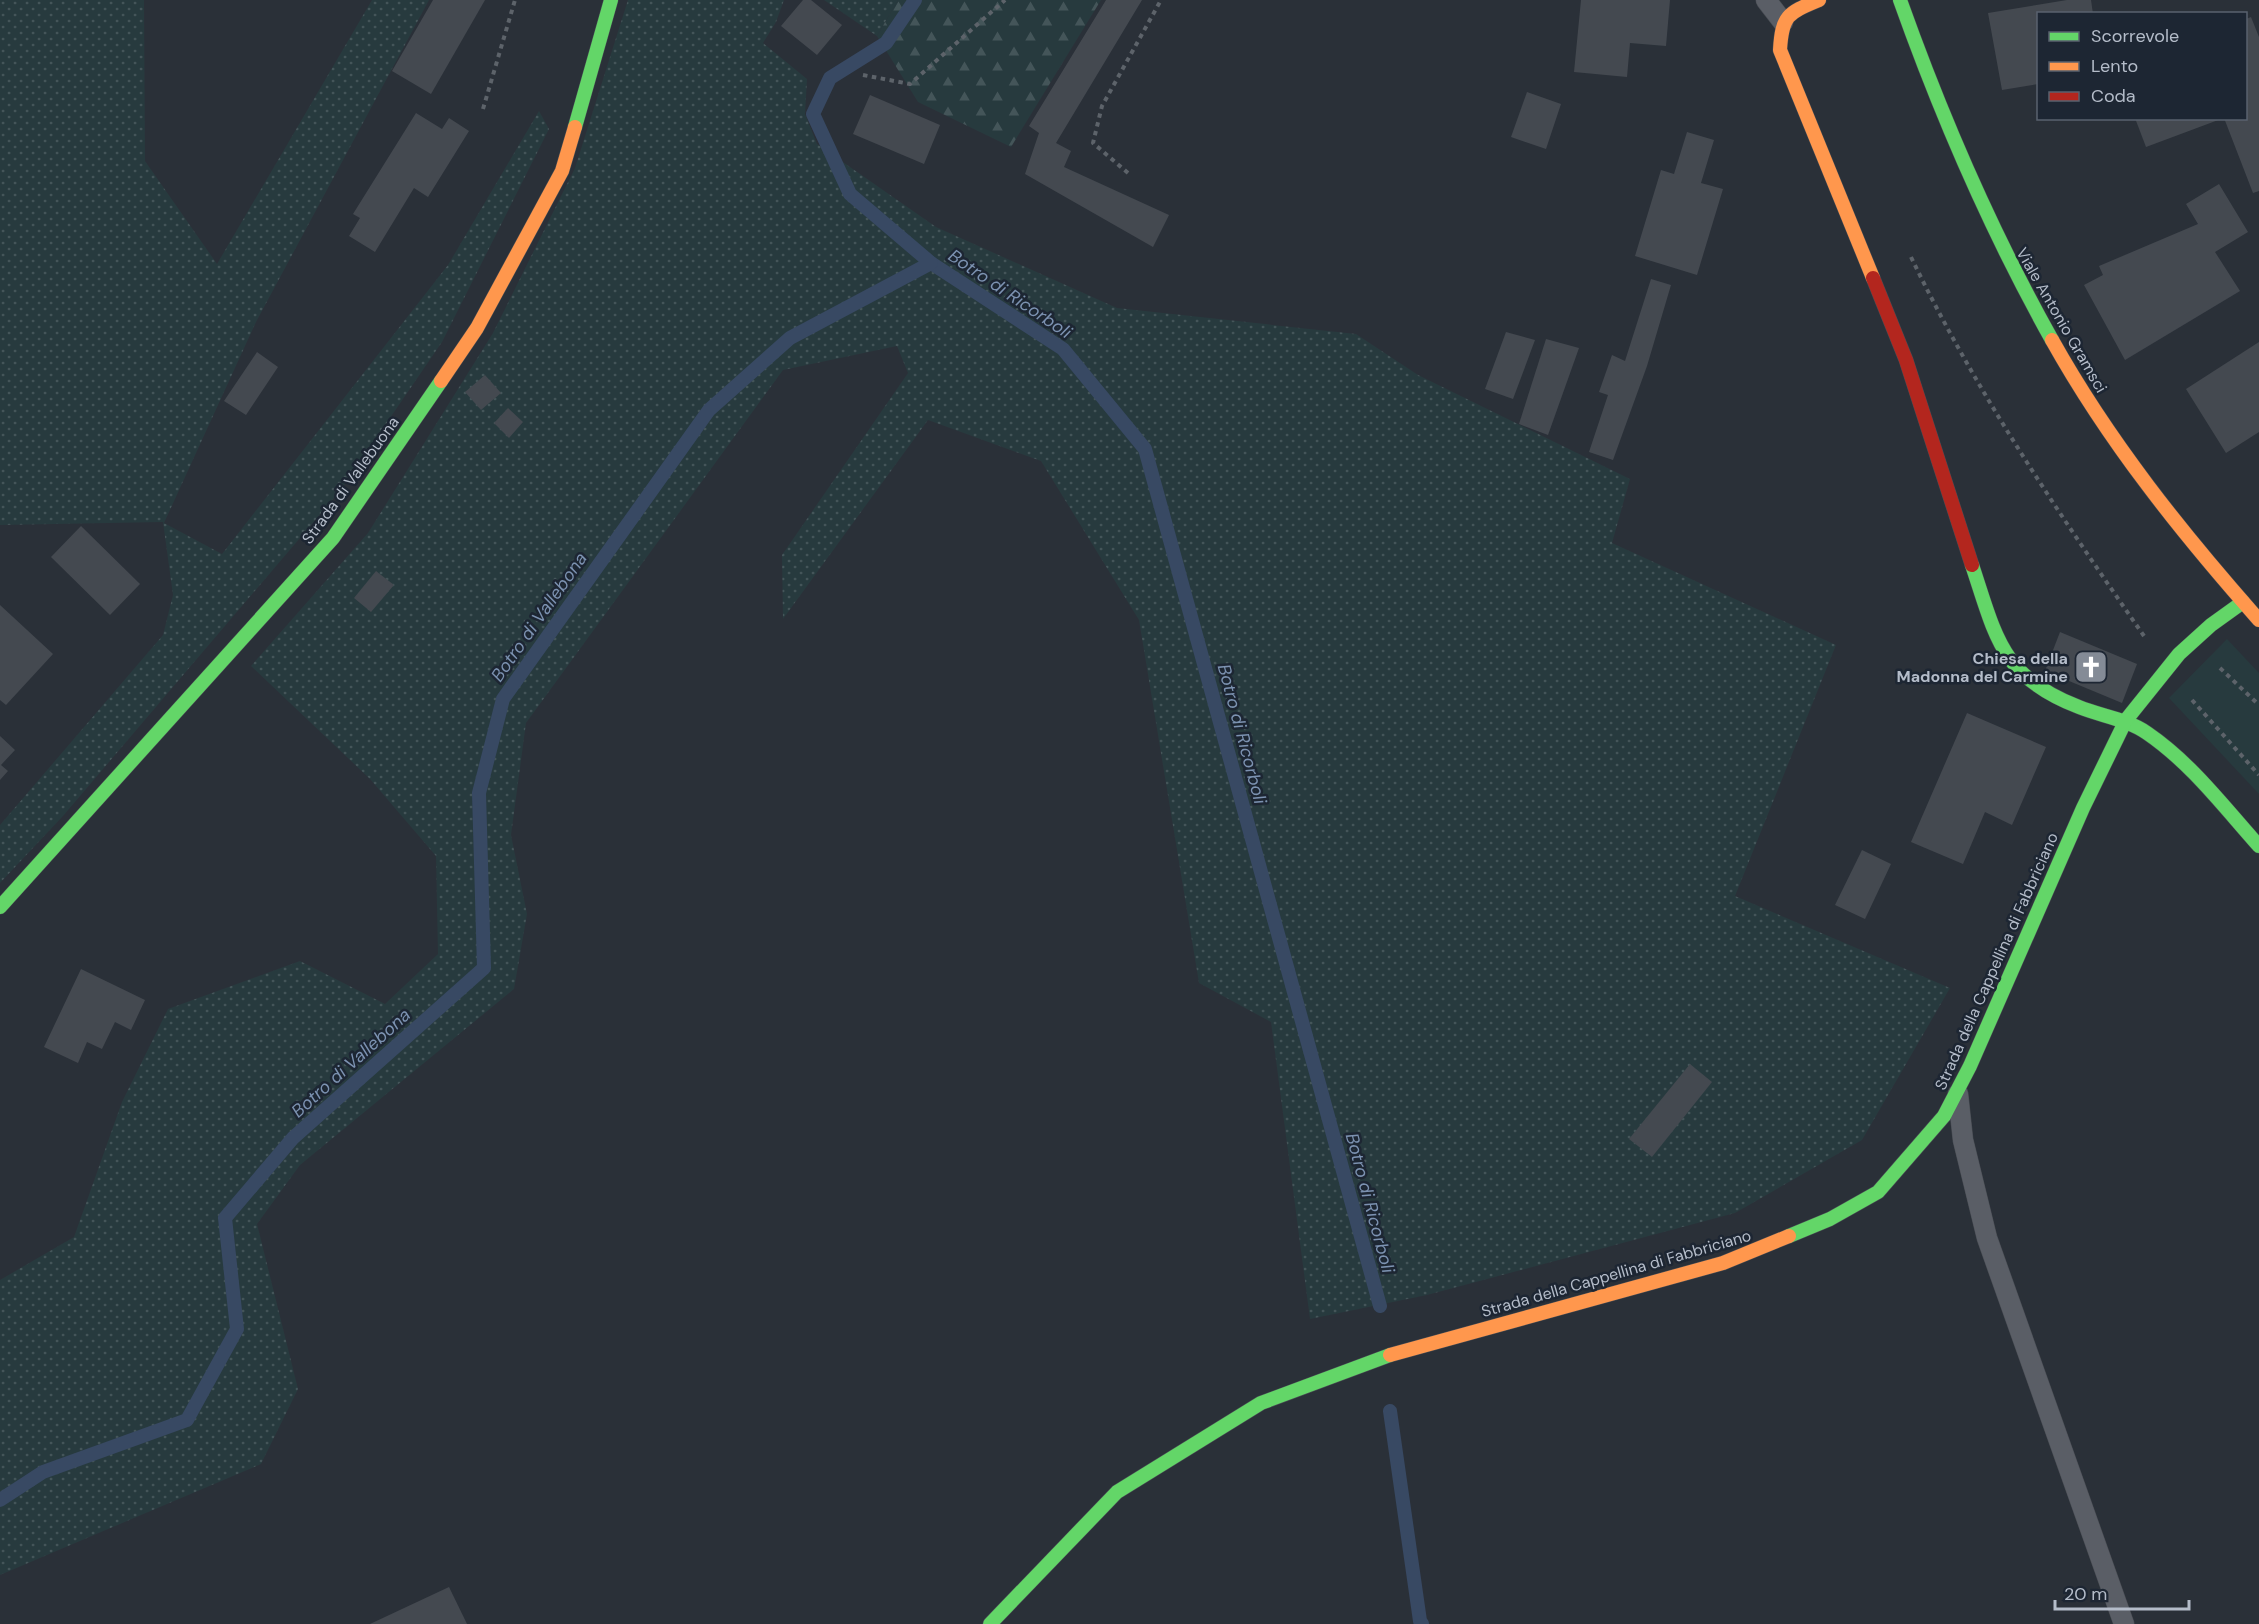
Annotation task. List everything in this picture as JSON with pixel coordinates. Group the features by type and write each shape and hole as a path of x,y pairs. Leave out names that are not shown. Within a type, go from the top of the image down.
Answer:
{"street":[{"name":"Strada di Vallebuona","path":"0,907 333,538 477,328 562,171 611,0"},
{"path":"1819,0 1794,9 1783,22 1780,42 1782,56 1909,370 1997,641 2009,662 2030,681 2102,715 2127,720 2151,735 2183,764 2259,846"},
{"name":"Viale Antonio Gramsci","path":"1900,0 1931,89 1968,179 2040,319 2075,380 2130,461 2193,546 2259,620"},
{"name":"Strada della Cappellina di Fabbriciano","path":"990,1624 1117,1492 1261,1403 1362,1363 1401,1351 1723,1263 1830,1219 1878,1192 1944,1116 1971,1066 2083,808 2127,720 2166,668 2190,642 2244,602"}],"lane":[{"path":"1766,0 1783,22"},
{"path":"1957,1091 1962,1140 1987,1239 2124,1624"}],"path":[{"path":"483,109 515,0"},
{"path":"863,75 910,84 1005,0"},
{"path":"1128,173 1093,143 1102,105 1161,0"},
{"path":"1909,254 1954,344 2010,439 2166,668 2259,775"},
{"path":"2190,642 2259,705"}],"green space":[{"path":"0,0 144,0 145,161 217,264 372,0 429,0 256,322 164,523 222,554 448,265 539,111 549,129 442,342 340,491 63,816 0,883 0,825 163,635 173,595 163,522 0,525"},
{"path":"628,0 784,0 776,22 763,43 807,79 805,114 817,144 936,227 1117,308 1356,334 1418,375 1630,479 1612,543 1836,645 1735,896 1950,988 1862,1140 1735,1213 1427,1295 1310,1319 1271,1022 1199,983 1139,620 1041,461 928,420 783,619 782,555 908,373 897,346 783,370 526,723 511,835 527,914 514,989 300,1165 257,1224 298,1389 261,1464 0,1575 0,1280 74,1237 122,1102 168,1009 300,961 385,1004 438,954 436,856 370,779 251,666 368,533 493,333 575,168"},
{"path":"824,0 898,0 877,36"},
{"path":"898,0 1101,0 1011,147 918,102 877,36"},
{"path":"2227,639 2259,673 2259,794 2169,698"}],"building":[{"path":"433,0 485,0 431,94 392,71"},
{"path":"803,0 811,0 842,25 817,55 781,26"},
{"path":"1106,0 1142,0 1056,143 1071,151 1064,167 1169,215 1153,247 1025,174 1039,133 1029,126"},
{"path":"1581,0 1670,0 1666,46 1630,43 1627,77 1574,72"},
{"path":"2067,0 2091,0 2093,12 2037,12 2037,84 2002,90 1988,13"},
{"path":"2251,17 2259,37 2259,191 2253,193 2225,120 2247,120 2247,19"},
{"path":"1527,92 1561,104 1546,149 1511,137"},
{"path":"870,95 940,125 924,164 853,134"},
{"path":"416,113 442,129 449,118 469,131 428,197 414,188 375,252 349,236 360,218 353,214"},
{"path":"2136,120 2218,120 2146,147"},
{"path":"1687,132 1714,140 1701,183 1723,189 1697,275 1635,256 1661,170 1674,174"},
{"path":"2219,184 2248,232 2215,252 2240,291 2125,360 2084,285 2103,275 2099,266 2198,224 2186,204"},
{"path":"1651,279 1671,285 1647,366 1613,460 1589,452 1608,395 1599,392 1612,355 1625,361"},
{"path":"1506,332 1535,340 1513,399 1485,389"},
{"path":"1546,339 1579,348 1548,435 1519,424"},
{"path":"2259,342 2259,432 2226,453 2186,389"},
{"path":"257,352 278,367 246,415 224,401"},
{"path":"485,375 501,393 481,410 465,392"},
{"path":"508,408 523,422 509,438 494,423"},
{"path":"81,526 140,584 110,615 51,557"},
{"path":"376,571 394,585 371,612 354,598"},
{"path":"0,605 53,654 6,705 0,700"},
{"name":"Chiesa della Madonna del Carmine","path":"2060,632 2137,664 2122,703 2045,671"},
{"path":"1967,713 2046,747 2012,825 1985,812 1963,864 1911,842"},
{"path":"0,736 15,750 1,765 8,771 0,780"},
{"path":"1862,850 1891,864 1865,919 1835,905"},
{"path":"81,969 145,1000 131,1030 115,1022 102,1049 87,1042 78,1063 44,1047"},
{"path":"1690,1064 1712,1082 1652,1157 1629,1139"},
{"path":"449,1587 467,1624 370,1624"}],"waterway":[{"name":"Botro di Vallebona","path":"0,1500 43,1472 187,1420 237,1329 225,1218 293,1138 484,968 479,793 503,699 709,410 790,338 931,263 850,194 813,114 830,78 886,43 915,0"},
{"name":"Botro di Ricorboli","path":"931,263 1063,349 1145,449 1380,1306"},
{"name":"Botro di Ricorboli","path":"1390,1411 1422,1624"}],"traffic: fast":[{"path":"575,127 611,0"},
{"path":"1900,0 1950,131 2008,257 2052,340"},
{"path":"0,907 333,538 441,381"},
{"path":"1972,565 1996,634 2005,652 2017,668 2053,695 2079,707 2131,724 2147,733 2193,772 2259,846"},
{"path":"1789,1236 1830,1219 1878,1192 1944,1116 1970,1066 2083,808 2126,720 2179,654 2211,625 2243,602"},
{"path":"990,1624 1117,1492 1261,1403 1390,1355"}],"traffic: slow":[{"path":"1819,0 1800,8 1785,22 1780,50 1873,278"},
{"path":"441,381 477,328 562,171 575,127"},
{"path":"2052,340 2098,415 2148,486 2259,620"},
{"path":"1390,1355 1723,1263 1789,1236"}],"traffic: jam":[{"path":"1873,278 1906,360 1972,565"}],"place":[{"name":"Chiesa della Madonna del Carmine","path":"2091,667"}]}
